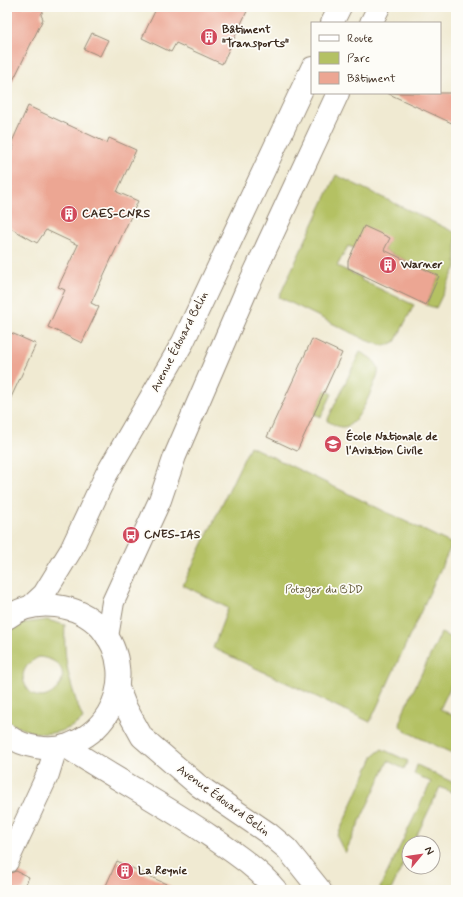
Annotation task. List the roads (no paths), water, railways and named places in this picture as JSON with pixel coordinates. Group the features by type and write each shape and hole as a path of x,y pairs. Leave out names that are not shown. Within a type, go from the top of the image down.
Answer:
{"street":[{"path":"332,22 340,7"},
{"path":"372,22 379,7"},
{"name":"Avenue Édouard Belin","path":"30,607 44,594 71,550 106,475 183,342 311,70"},
{"path":"107,638 114,602 160,500 175,456 246,291 338,94"},
{"path":"7,618 30,607 47,605 64,607 80,613 95,623 107,638 115,653 119,670 118,688 112,707 101,724 91,734 60,747 34,747 13,740 7,735"},
{"name":"Avenue Édouard Belin","path":"118,688 126,708 142,736 199,786 273,837 300,863 320,890"},
{"path":"7,862 60,747"},
{"path":"60,747 177,813 246,861 266,878 276,890"}],"place":[{"name":"Bâtiment \"Transports\"","path":"209,37"},
{"name":"CAES-CNRS","path":"69,214"},
{"name":"Warner","path":"388,265"},
{"name":"École Nationale de l'Aviation Civile","path":"333,444"},
{"name":"CNES-IAS","path":"131,535"},
{"name":"La Reynie","path":"125,871"}],"park label":[{"name":"Potager du BDD","path":"324,590"}]}
